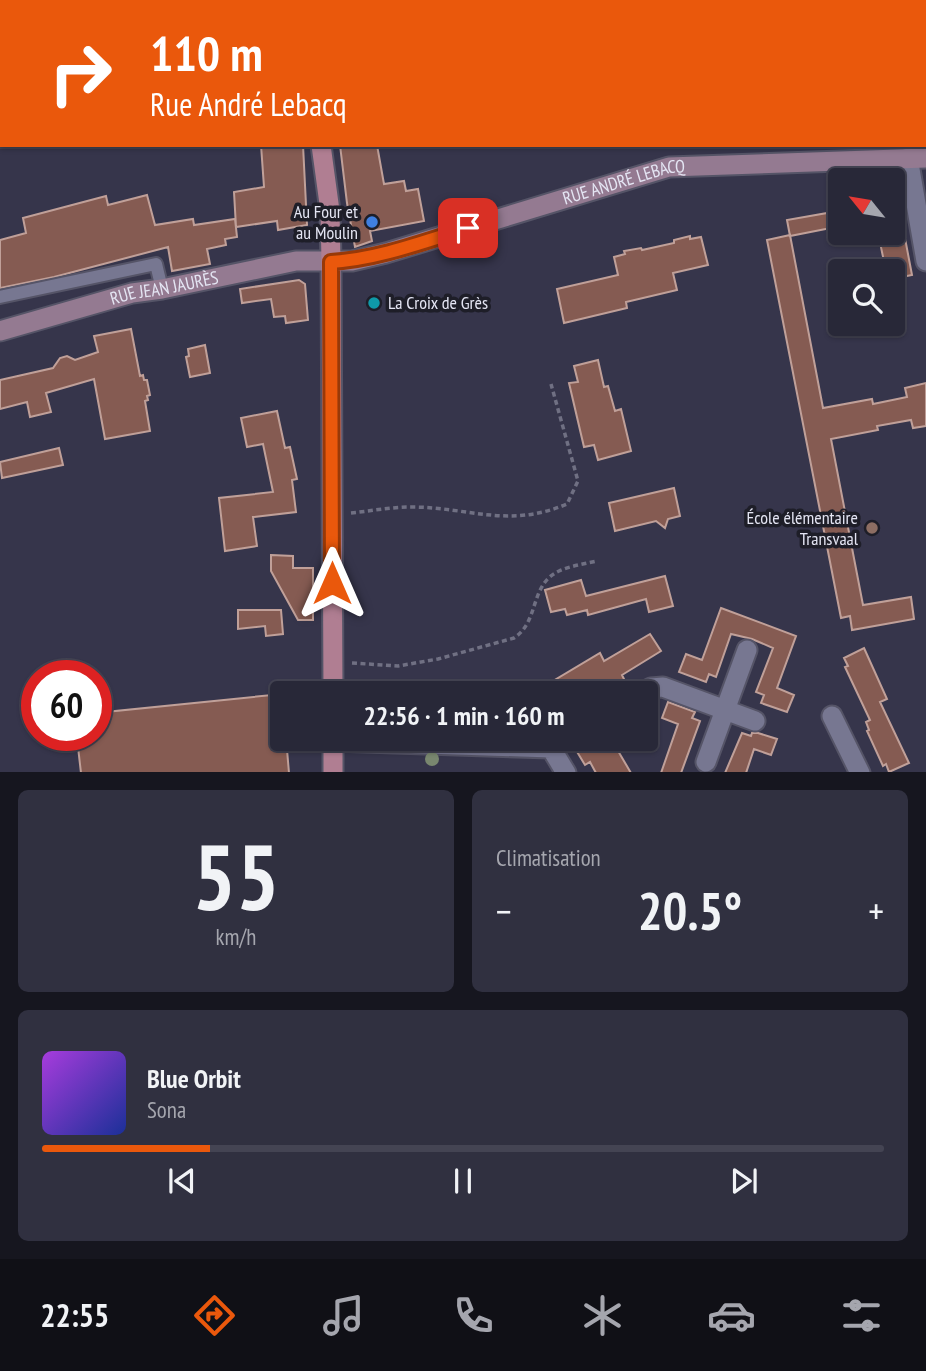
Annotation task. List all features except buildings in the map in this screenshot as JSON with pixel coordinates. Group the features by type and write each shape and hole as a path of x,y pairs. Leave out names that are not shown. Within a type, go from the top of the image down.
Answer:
{"main road":[{"path":"321,147 330,211 333,681"},
{"name":"RUE ANDRÉ LEBACQ","path":"331,262 352,261 386,253 669,167 917,158"},
{"name":"RUE JEAN JAURÈS","path":"0,331 132,293 296,261 331,262"},
{"path":"333,751 333,772"}],"street":[{"path":"917,158 926,261"},
{"path":"706,762 747,650"},
{"path":"658,687 755,721"},
{"path":"832,716 860,772"},
{"path":"561,751 566,772"}],"lane":[{"path":"0,297 156,264 162,289"}],"path":[{"path":"332,515 411,507 484,516 523,516 551,511 567,504 578,481 551,384"},
{"path":"333,663 398,666 438,659 514,638 530,621 539,587 547,578 560,570 597,561"}],"place":[{"name":"Au Four et au Moulin","path":"372,222"},
{"name":"La Croix de Grès","path":"374,303"},
{"name":"École élémentaire Transvaal","path":"872,528"}],"route":[{"path":"332,583 331,262 352,261 386,253 468,228"}]}
